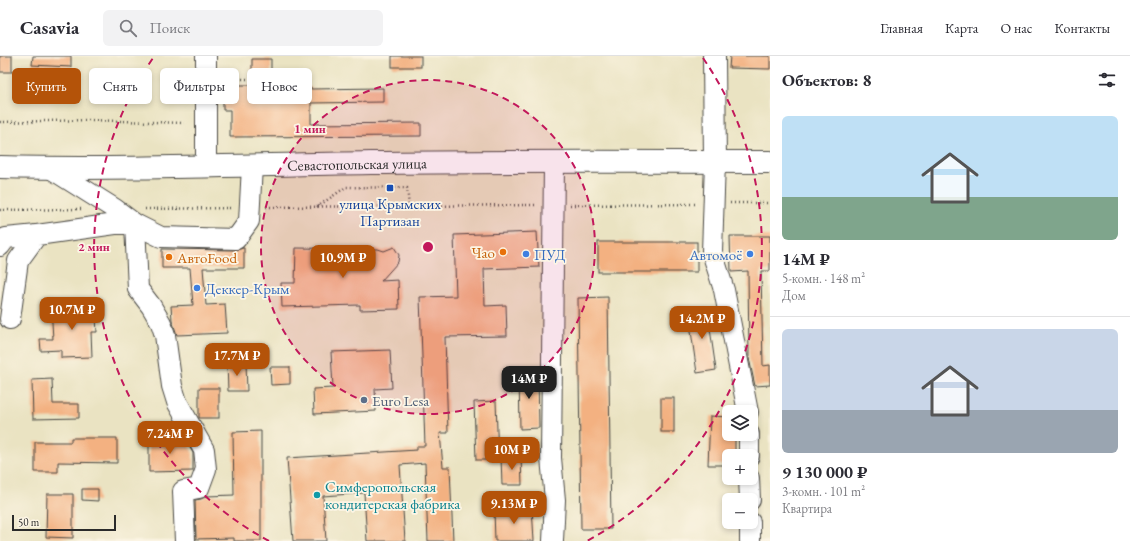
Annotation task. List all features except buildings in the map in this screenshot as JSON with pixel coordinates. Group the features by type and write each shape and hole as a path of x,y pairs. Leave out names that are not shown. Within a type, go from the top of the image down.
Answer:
{"main road":[{"path":"714,56 715,162"},
{"name":"Севастопольская улица","path":"0,167 252,166 374,163 770,162"}],"street":[{"path":"206,56 206,166"},
{"path":"553,541 555,500 551,450 554,162"},
{"path":"715,162 712,252 724,290 747,405"},
{"path":"50,168 115,209 140,216 161,236 236,239 249,221 252,166"},
{"path":"0,246 6,238 115,224 140,216"},
{"path":"140,216 138,289 151,306 165,335 172,386 177,402 204,450 206,469 199,488 183,491 185,541"},
{"path":"10,319 18,261 37,235"},
{"path":"750,529 750,541"}],"path":[{"path":"0,122 89,120 184,123"},
{"path":"317,207 346,187 407,188 409,206"},
{"path":"262,208 770,203"},
{"path":"140,216 234,208"},
{"path":"0,210 84,209"}],"place":[{"name":"улица Крымских Партизан","path":"390,188"},
{"name":"Чао","path":"503,252"},
{"name":"ПУД","path":"526,254"},
{"name":"Автомоё","path":"750,254"},
{"name":"АвтоFood","path":"169,257"},
{"name":"Деккер-Крым","path":"197,288"},
{"name":"Euro Lesa","path":"364,400"},
{"name":"Симферопольская кондитерская фабрика","path":"317,495"}]}
